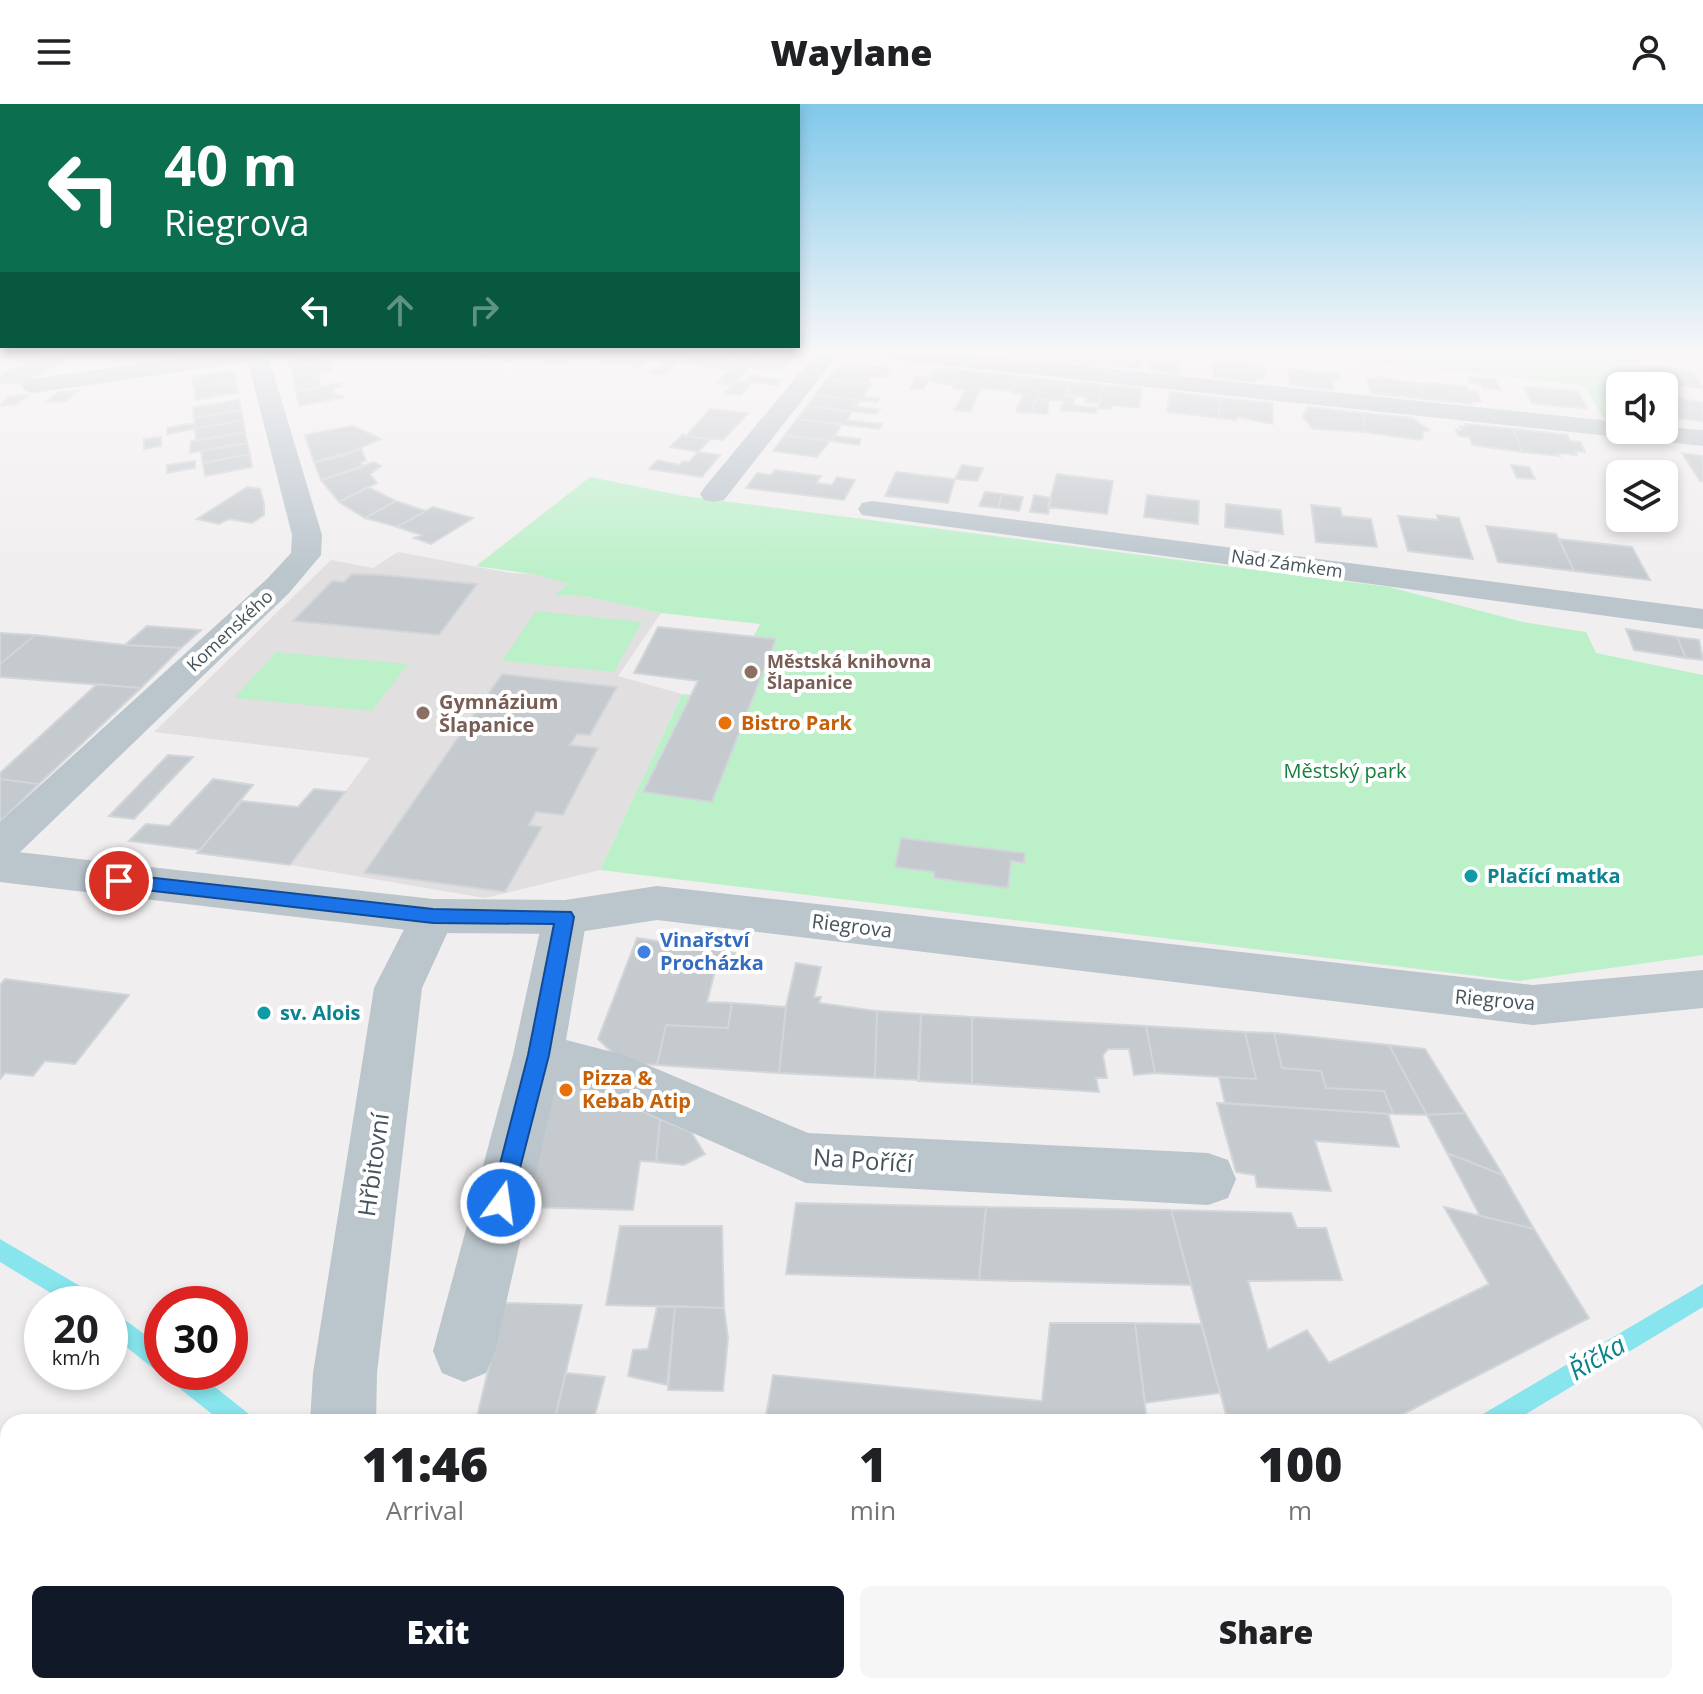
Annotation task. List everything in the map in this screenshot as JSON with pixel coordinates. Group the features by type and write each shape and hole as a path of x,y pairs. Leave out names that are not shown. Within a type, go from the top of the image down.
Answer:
{"street":[{"name":"Komenského","path":"0,846 278,586 306,555 307,535 277,426"},
{"path":"714,494 769,426"},
{"path":"1585,426 1606,428"},
{"path":"1678,436 1703,438"},
{"name":"Nad Zámkem","path":"872,509 1703,619"},
{"name":"Riegrova","path":"0,866 433,916 565,917 657,903 1533,1005 1703,989"},
{"name":"Hřbitovní","path":"344,1398 398,988 433,916"},
{"path":"464,1351 538,1055 565,917"},
{"name":"Na Poříčí","path":"538,1055 606,1071 806,1158 1208,1179"}],"shaded area":[{"name":"Gymnázium Šlapanice","path":"398,552 510,573 533,574 569,584 557,595 583,596 661,613 618,676 682,694 600,870 485,898 291,865 370,758 154,732 331,560 373,568"}],"green space":[{"name":"Městský park","path":"590,477 684,496 1389,587 1523,622 1586,632 1596,653 1703,675 1703,955 1519,981 600,870 682,694 722,699 760,624 661,613 583,596 555,595 568,584 533,574 476,566"},
{"path":"536,611 642,622 614,672 502,661"},
{"path":"276,652 408,664 372,711 234,698"}],"building":[{"path":"195,426 195,429 167,434 167,428"},
{"path":"244,426 245,432 196,441 195,429"},
{"path":"353,426 381,439 342,456 314,462 305,435"},
{"path":"695,426 736,426 723,440 686,436"},
{"path":"792,426 841,426 831,441 785,435"},
{"path":"1311,426 1364,426 1365,432 1313,429"},
{"path":"1364,426 1424,426 1429,430 1423,432 1420,440 1365,432"},
{"path":"1456,429 1513,429 1522,452 1472,445 1470,437 1458,436"},
{"path":"1513,429 1567,435 1570,441 1580,442 1585,452 1575,451 1577,455 1558,453 1560,456 1522,452"},
{"path":"245,432 247,443 190,453 191,441"},
{"path":"683,434 711,439 698,452 670,447"},
{"path":"785,435 830,441 817,457 773,451"},
{"path":"834,436 861,439 859,445 831,441"},
{"path":"161,437 161,446 144,449 144,439"},
{"path":"247,443 250,454 203,463 201,451"},
{"path":"361,449 366,461 360,462 363,467 321,480 314,462"},
{"path":"698,452 720,455 702,477 649,469 658,460 679,465 683,461 689,462"},
{"path":"1682,453 1703,456 1703,481 1700,481"},
{"path":"250,454 252,467 205,476 203,463"},
{"path":"195,461 195,468 167,473 167,465"},
{"path":"374,462 381,466 370,474 377,483 339,502 321,480"},
{"path":"962,465 983,468 977,481 955,479"},
{"path":"1511,465 1529,467 1535,479 1517,478"},
{"path":"775,470 821,476 816,483 832,485 837,477 855,480 844,500 746,488 757,473 771,475"},
{"path":"896,472 955,479 948,503 885,496"},
{"path":"1057,474 1113,481 1107,514 1048,507"},
{"path":"247,487 260,489 264,503 264,515 252,523 229,519 219,524 197,519"},
{"path":"368,487 396,501 365,518 339,502"},
{"path":"985,492 1002,494 998,508 979,506"},
{"path":"1002,494 1023,497 1019,511 998,508"},
{"path":"1034,495 1051,498 1048,514 1030,512"},
{"path":"1147,495 1199,501 1198,524 1144,517"},
{"path":"396,501 426,511 397,527 365,518"},
{"path":"1226,504 1281,510 1283,534 1225,527"},
{"path":"1311,505 1340,508 1342,516 1371,519 1377,547 1316,542"},
{"path":"433,507 473,518 431,544 414,538 421,535 397,527"},
{"path":"1437,515 1459,518 1473,559 1408,551 1398,516 1438,520"},
{"path":"1486,526 1556,534 1574,571 1498,562"},
{"path":"1559,539 1632,547 1650,580 1574,571"},
{"path":"352,574 477,584 439,635 293,621 332,581 344,582"},
{"path":"147,626 201,630 181,648 125,645"},
{"path":"658,627 776,639 712,802 643,792 698,681 634,673"},
{"path":"1626,629 1677,637 1686,658 1634,650"},
{"path":"0,633 35,635 0,664"},
{"path":"35,635 181,648 141,688 0,677 0,664"},
{"path":"1677,637 1699,640 1703,660 1686,658"},
{"path":"502,674 617,687 590,735 577,734 570,745 598,748 563,815 536,812 529,825 542,827 505,892 364,873"},
{"path":"97,684 141,688 39,784 0,779 0,773"},
{"path":"168,755 193,757 134,819 109,816"},
{"path":"0,779 39,784 0,822"},
{"path":"213,779 253,785 200,850 129,841 146,824 169,826"},
{"path":"314,789 345,792 290,865 197,853 242,801 298,807"},
{"path":"901,838 1025,853 1024,863 1011,861 1008,888 934,878 934,872 895,867"},
{"path":"637,938 735,953 730,973 715,971 707,1002 732,1003 728,1028 666,1025 657,1065 623,1063 598,1039"},
{"path":"796,963 821,967 814,997 821,997 819,1003 877,1011 875,1078 779,1073 786,1007"},
{"path":"5,979 129,995 75,1064 45,1061 33,1076 5,1073 0,1079 0,985"},
{"path":"732,1003 786,1007 779,1073 657,1065 666,1025 728,1028"},
{"path":"877,1011 921,1014 919,1080 875,1078"},
{"path":"921,1014 972,1017 972,1084 918,1081"},
{"path":"972,1017 1146,1026 1155,1073 1134,1075 1129,1049 1108,1049 1103,1055 1107,1078 1096,1078 1099,1092 972,1084"},
{"path":"1146,1026 1245,1032 1256,1079 1155,1073"},
{"path":"1245,1032 1274,1033 1282,1068 1321,1071 1326,1088 1384,1091 1393,1114 1225,1103 1219,1077 1256,1079"},
{"path":"1274,1033 1389,1045 1427,1115 1393,1114 1384,1091 1326,1088 1321,1071 1282,1068"},
{"path":"1389,1045 1425,1049 1465,1113 1427,1115"},
{"path":"576,1081 660,1119 656,1162 640,1161 633,1210 526,1207 554,1087"},
{"path":"1217,1103 1388,1114 1399,1147 1315,1141 1331,1191 1257,1187 1255,1175 1236,1172"},
{"path":"1465,1113 1503,1175 1447,1153 1427,1115"},
{"path":"660,1119 691,1132 705,1154 684,1165 656,1162"},
{"path":"1447,1153 1503,1175 1534,1229 1480,1216"},
{"path":"796,1203 986,1207 979,1280 786,1274"},
{"path":"986,1207 1171,1210 1191,1285 979,1280"},
{"path":"1444,1207 1534,1229 1589,1318 1403,1414 1226,1414 1171,1210 1291,1213 1297,1228 1326,1228 1342,1280 1248,1281 1268,1350 1307,1330 1329,1363 1489,1284"},
{"path":"620,1226 722,1226 724,1308 606,1305"},
{"path":"504,1303 582,1305 556,1414 478,1414"},
{"path":"675,1306 724,1308 728,1338 723,1391 668,1390"},
{"path":"675,1306 667,1385 628,1376 633,1350 648,1349 657,1307"},
{"path":"1050,1323 1135,1323 1146,1414 766,1414 773,1375 1042,1401"},
{"path":"1135,1323 1201,1324 1220,1393 1145,1403"},
{"path":"566,1373 605,1377 595,1414 556,1414"}],"waterway":[{"name":"Říčka","path":"0,1250 59,1286"},
{"name":"Říčka","path":"1504,1414 1703,1295"},
{"name":"Říčka","path":"128,1334 144,1347"},
{"name":"Říčka","path":"200,1390 231,1414"}],"place":[{"name":"Městská knihovna Šlapanice","path":"751,672"},
{"name":"Gymnázium Šlapanice","path":"423,713"},
{"name":"Bistro Park","path":"725,723"},
{"name":"Plačící matka","path":"1471,876"},
{"name":"Vinařství Procházka","path":"644,952"},
{"name":"sv. Alois","path":"264,1013"},
{"name":"Pizza & Kebab Atip","path":"566,1090"}],"route":[{"path":"119,881 433,916 565,917 538,1055 501,1203"}]}
